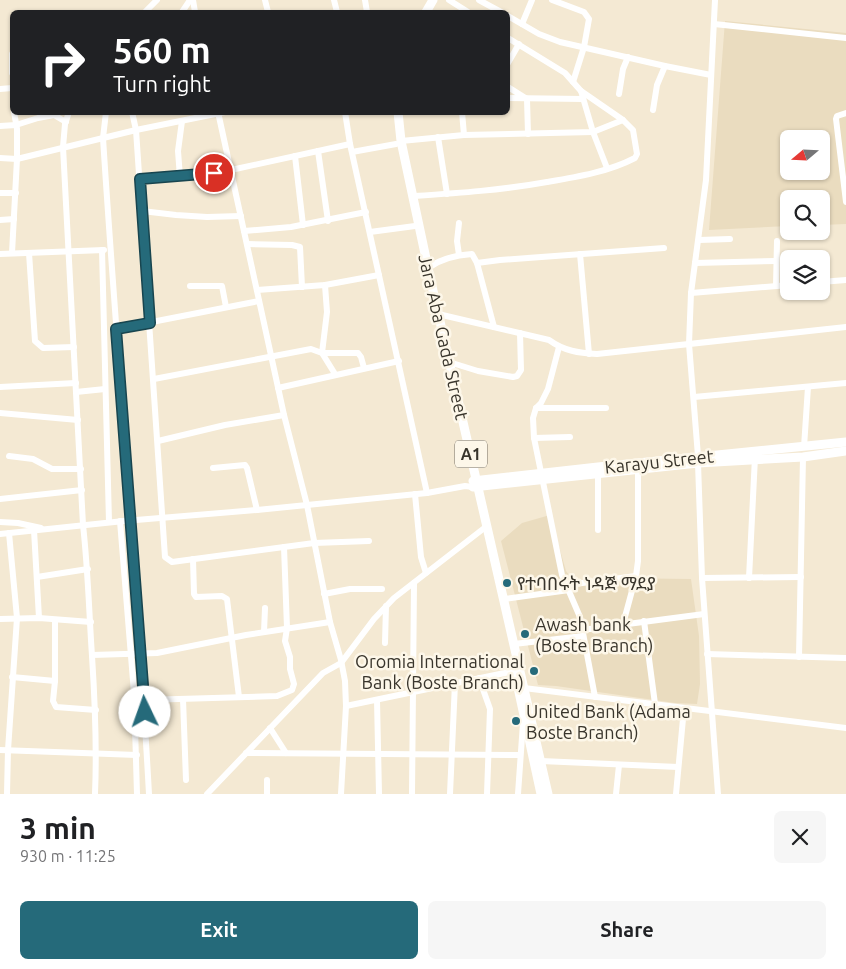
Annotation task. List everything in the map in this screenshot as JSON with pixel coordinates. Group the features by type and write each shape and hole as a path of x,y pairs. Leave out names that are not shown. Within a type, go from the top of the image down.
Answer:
{"main road":[{"name":"Jara Aba Gada Street","path":"393,115 415,226 542,794"},
{"name":"Jara Aba Gada Street","path":"398,115 399,143 414,196 473,484 504,599 548,794"},
{"name":"Karayu Street","path":"804,452 846,442"},
{"name":"Karayu Street","path":"473,484 698,460 804,452 846,451"},
{"name":"Karayu Street","path":"598,470 638,469 698,460"}],"street":[{"path":"147,10 157,0"},
{"path":"184,10 192,0"},
{"path":"449,0 465,10"},
{"path":"522,24 532,0"},
{"path":"552,0 587,14 589,19 584,47 573,82"},
{"path":"715,0 706,180 691,293 689,344 698,460 704,614 718,794"},
{"path":"482,1 498,10"},
{"path":"510,17 539,34 560,42 665,66 711,74"},
{"path":"714,24 846,38"},
{"path":"414,196 518,188 571,178 635,158 637,154 633,130 581,91 565,73 510,39"},
{"path":"510,59 518,44"},
{"path":"619,94 623,69 628,57"},
{"path":"653,110 657,85 665,66"},
{"path":"510,88 527,99"},
{"path":"581,91 593,132 607,168"},
{"path":"510,98 584,99"},
{"path":"527,99 528,134"},
{"path":"846,113 837,116 836,119 846,202"},
{"path":"12,253 17,159 14,115"},
{"path":"0,126 16,125 54,115 66,122"},
{"path":"68,115 63,147 80,469 96,710 95,794"},
{"path":"106,115 104,138 110,250 141,654 149,794"},
{"path":"133,115 136,130 140,179 165,558 172,562 314,543 369,542"},
{"path":"221,115 231,170 278,388 307,505 330,622 345,681 346,706 341,794"},
{"path":"345,115 378,275 399,361 427,493"},
{"path":"462,115 464,135"},
{"path":"0,158 17,159 136,130 182,121 193,116"},
{"path":"352,152 438,137 593,132 622,120"},
{"path":"180,176 178,151 182,121"},
{"path":"438,137 447,194"},
{"path":"140,179 231,170 350,144"},
{"path":"318,151 328,220"},
{"path":"294,156 304,225"},
{"path":"0,193 16,193"},
{"path":"142,211 192,216 241,216"},
{"path":"244,231 304,225 366,212"},
{"path":"0,220 14,219"},
{"path":"459,223 457,240 459,255"},
{"path":"370,232 415,226"},
{"path":"699,240 730,239"},
{"path":"776,286 777,241"},
{"path":"247,244 292,244 300,247 302,287"},
{"path":"477,263 664,248"},
{"path":"102,250 110,522"},
{"path":"0,254 110,250"},
{"path":"29,253 36,341 43,348 74,347"},
{"path":"428,268 436,262 459,255 472,254 477,263 494,327"},
{"path":"580,254 589,354"},
{"path":"695,264 776,261"},
{"path":"257,290 325,286 378,275"},
{"path":"830,281 846,280"},
{"path":"190,286 222,286 226,308"},
{"path":"325,286 327,312 322,353 335,374"},
{"path":"691,293 780,286"},
{"path":"116,329 259,301"},
{"path":"438,314 549,340 560,347 574,352 589,354 846,327"},
{"path":"449,362 478,371 513,378 521,370 520,333"},
{"path":"560,347 548,389 541,403 536,408 533,418 534,438 562,575 580,617 595,697"},
{"path":"154,379 311,349 322,353 358,353 364,368"},
{"path":"278,388 399,361"},
{"path":"0,387 76,383"},
{"path":"694,397 846,383"},
{"path":"799,657 804,452 808,387"},
{"path":"76,392 105,389"},
{"path":"536,408 606,408"},
{"path":"0,413 27,417 78,420"},
{"path":"158,441 225,425 284,415"},
{"path":"534,438 570,437"},
{"path":"9,456 33,459 52,469 80,469"},
{"path":"749,578 756,456"},
{"path":"212,468 245,465 257,510"},
{"path":"623,624 636,576 638,561 638,469"},
{"path":"598,470 598,530"},
{"path":"0,534 130,520 257,510 427,493 473,484"},
{"path":"0,499 82,490"},
{"path":"415,494 421,557 426,573"},
{"path":"120,521 131,654 137,755 137,794"},
{"path":"0,522 18,522 47,529"},
{"path":"207,794 323,673 341,662 386,606 483,529"},
{"path":"34,530 39,618"},
{"path":"7,794 12,677 17,618 9,533"},
{"path":"144,700 277,696 292,690 294,684 286,641 284,547"},
{"path":"193,559 194,594 196,596 222,596 227,599 239,697"},
{"path":"37,577 88,569"},
{"path":"504,599 636,576"},
{"path":"702,578 800,577"},
{"path":"412,794 414,583"},
{"path":"324,594 350,589 382,589"},
{"path":"385,643 386,606"},
{"path":"264,608 264,632"},
{"path":"514,644 583,633 623,624 704,614"},
{"path":"0,618 39,618 90,622"},
{"path":"54,620 55,681 53,701 56,707 96,710"},
{"path":"92,655 141,654 330,622"},
{"path":"644,622 654,704"},
{"path":"707,654 846,658"},
{"path":"346,706 514,671"},
{"path":"12,677 55,681"},
{"path":"480,678 490,709 487,794"},
{"path":"450,794 455,684"},
{"path":"524,688 846,728"},
{"path":"183,699 186,780"},
{"path":"377,700 379,794"},
{"path":"676,794 684,708"},
{"path":"518,794 524,719"},
{"path":"270,728 286,753"},
{"path":"0,750 137,755"},
{"path":"246,753 520,756"},
{"path":"541,761 678,767"},
{"path":"616,794 619,765"},
{"path":"267,780 267,794"}],"shaded area":[{"path":"725,21 846,33 846,224 830,225 830,190 780,190 780,226 709,230"},
{"path":"550,515 566,571 576,584 609,578 691,579 699,636 700,684 697,704 675,703 538,685 501,541 522,523"}],"place":[{"name":"የተባበሩት ነዳጅ ማደያ","path":"507,583"},
{"name":"Awash bank (Boste Branch)","path":"525,634"},
{"name":"Oromia International Bank (Boste Branch)","path":"534,671"},
{"name":"United Bank (Adama Boste Branch)","path":"516,721"}],"route":[{"path":"145,712 116,329 150,323 140,179 214,173"}]}
